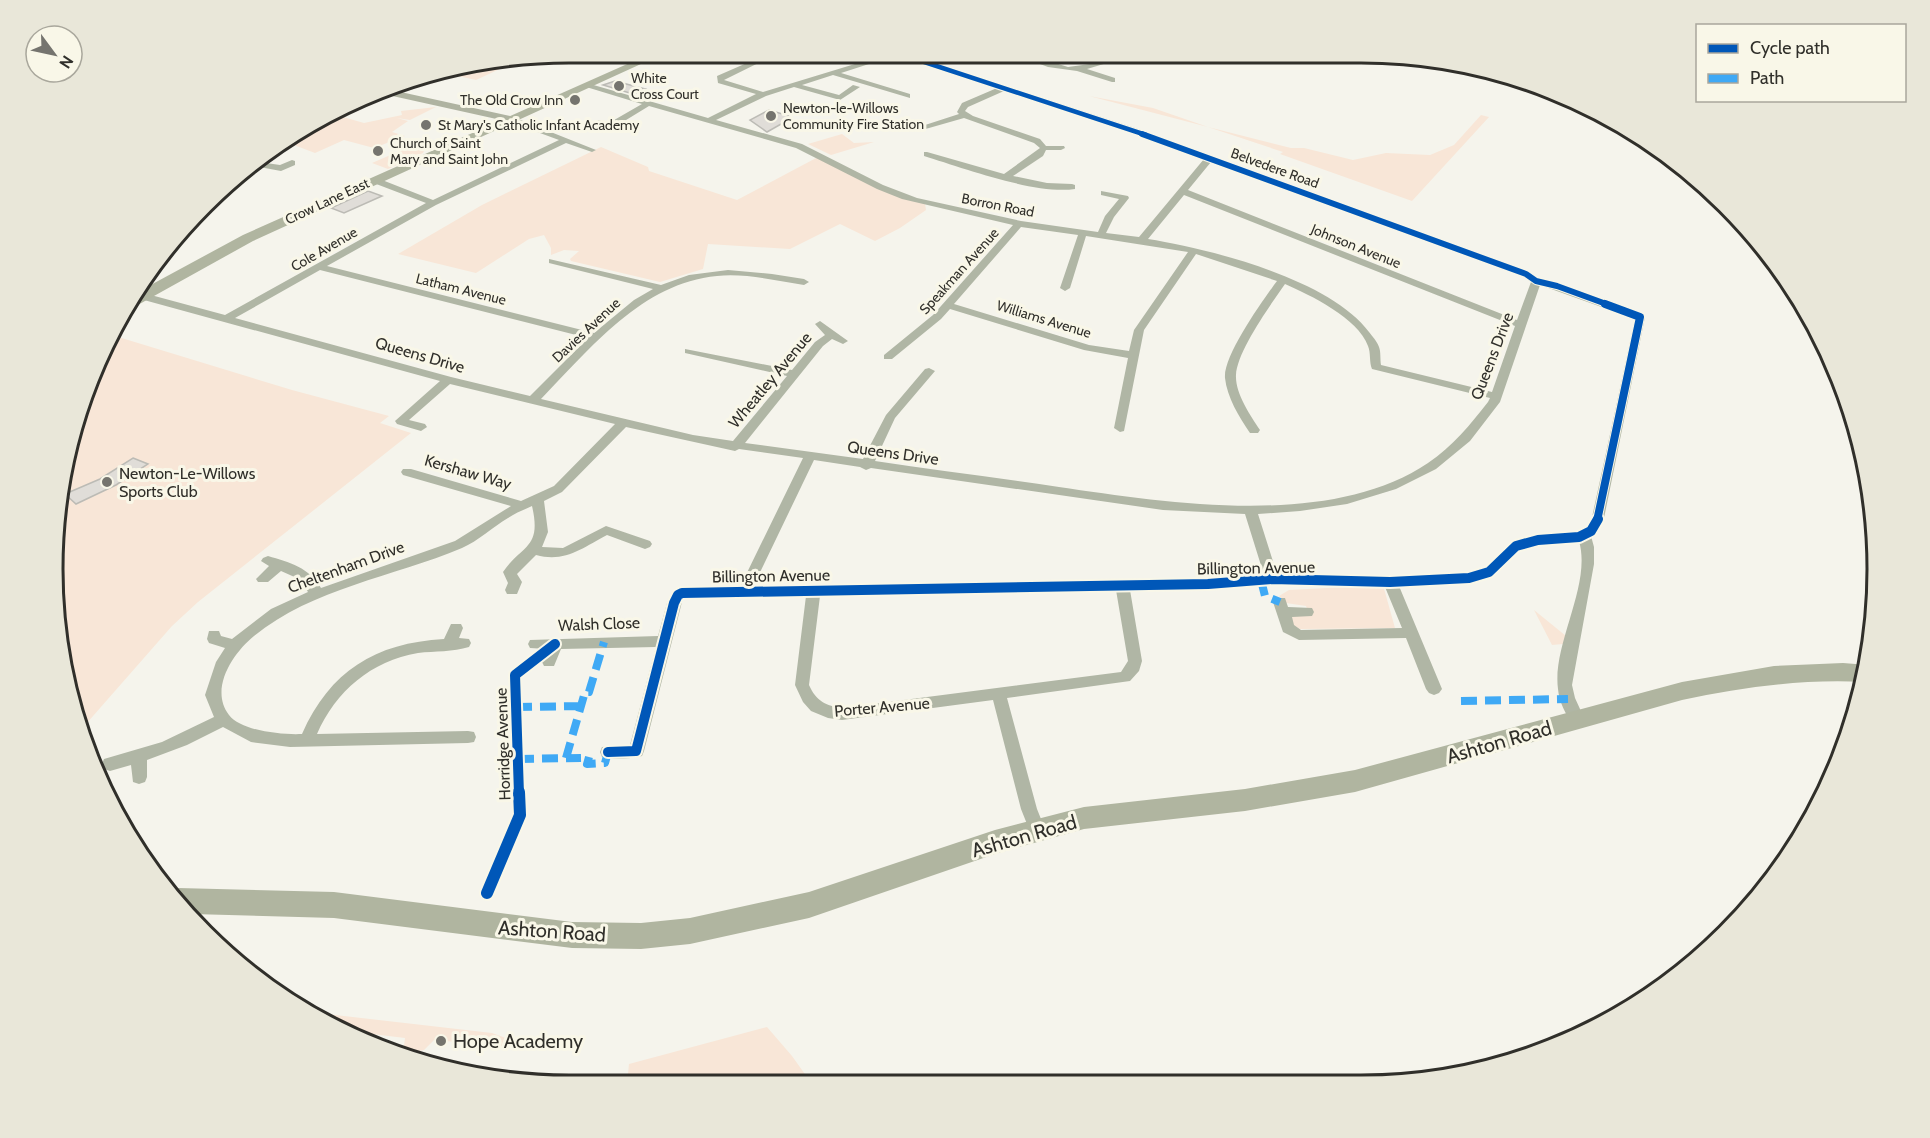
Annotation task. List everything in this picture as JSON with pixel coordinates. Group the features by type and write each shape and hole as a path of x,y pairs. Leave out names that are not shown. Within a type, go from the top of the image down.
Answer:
{"main road":[{"name":"Crow Lane East","path":"145,293 248,238 637,63"},
{"name":"Ashton Road","path":"188,901 334,905 572,935 641,936 690,931 809,905 1037,830 1123,812 1245,800 1333,785 1398,770 1682,691 1723,682 1802,673 1856,674"}],"street":[{"path":"753,63 720,78 721,81 763,94"},
{"path":"710,120 763,94 866,63"},
{"name":"Belvedere Road","path":"928,63 1209,159 1526,274 1536,281 1557,286 1640,317 1597,523 1584,535"},
{"path":"1043,63 1054,68 1080,69 1103,63"},
{"path":"1080,69 1112,81"},
{"path":"834,73 907,96 918,95"},
{"path":"792,84 840,98 856,87"},
{"name":"Borron Road","path":"587,86 799,146 881,188 939,206 1019,224 1101,234 1194,250 1282,281 1329,301 1354,319 1370,338 1375,349 1376,367 1496,396"},
{"path":"964,115 961,111 965,105 1004,88"},
{"path":"396,94 510,119 592,150"},
{"path":"897,102 907,96"},
{"path":"604,125 629,117 634,111 649,103"},
{"path":"921,128 964,115 1037,141 1044,148 1061,148"},
{"name":"Cole Avenue","path":"228,318 433,203 566,140"},
{"path":"1006,177 1040,154 1044,148"},
{"path":"927,154 974,170 1047,186 1073,187"},
{"path":"1141,241 1209,159"},
{"path":"271,174 291,163"},
{"path":"265,165 281,168"},
{"path":"374,180 433,203"},
{"name":"Johnson Avenue","path":"1181,191 1521,325"},
{"path":"1101,234 1110,216 1127,196 1104,193"},
{"name":"Speakman Avenue","path":"888,357 929,324 948,305 1019,224"},
{"path":"1065,288 1083,232"},
{"path":"1120,428 1132,355 1139,330 1194,250"},
{"path":"552,261 566,259 663,289"},
{"name":"Latham Avenue","path":"319,267 596,337"},
{"name":"Davies Avenue","path":"533,400 621,314 663,289 692,277 720,273 804,282"},
{"path":"1254,430 1232,386 1230,373 1246,338 1282,281"},
{"name":"Queens Drive","path":"141,299 228,318 448,380 735,447 1163,507 1225,511 1331,502 1373,492 1410,478 1439,462 1460,445 1484,420 1496,396 1536,281"},
{"name":"Williams Avenue","path":"948,305 1088,348 1132,355"},
{"path":"820,324 831,335 843,340"},
{"name":"Wheatley Avenue","path":"735,447 819,344 831,335"},
{"path":"689,351 795,374"},
{"path":"866,466 890,417 929,371"},
{"path":"421,427 400,421 448,380"},
{"name":"Cheltenham Drive","path":"223,720 213,695 214,684 223,663 248,633 276,613 316,594 451,548 519,506 565,484 624,422"},
{"path":"744,592 809,458"},
{"name":"Kershaw Way","path":"407,472 514,502 519,506"},
{"path":"512,590 515,582 510,572 533,549 544,526 537,499"},
{"path":"1250,510 1272,579"},
{"path":"533,549 554,554 566,553 606,530 645,544"},
{"path":"1577,720 1565,686 1566,665 1587,573 1588,542 1584,535"},
{"name":"Billington Avenue","path":"664,641 675,599 688,592 1208,584 1272,579 1390,582 1469,578 1489,572 1516,546 1538,540 1568,539 1584,535"},
{"path":"263,579 274,563 309,578 316,594"},
{"path":"1390,582 1434,689"},
{"name":"Porter Avenue","path":"814,591 802,685 806,696 819,710 842,714 1118,679 1130,672 1135,661 1122,585"},
{"path":"1307,612 1281,607 1288,628 1305,636 1411,633"},
{"path":"307,740 312,725 327,698 352,676 393,654 416,648 456,643 456,627"},
{"path":"214,636 217,641 236,645"},
{"path":"608,752 636,751 664,641"},
{"name":"Walsh Close","path":"535,644 664,641"},
{"path":"549,662 555,644"},
{"path":"999,695 1029,809 1037,830"},
{"path":"110,764 177,744 223,720 251,736 278,740 468,737"},
{"path":"139,757 139,777"}],"shaded area":[{"path":"504,67 476,80 457,76"},
{"path":"1089,96 1153,108 1208,127"},
{"path":"436,107 410,120 397,118 408,121 392,132 405,136 374,148 344,140 315,153 293,145 341,117 364,123 402,115 401,111"},
{"path":"1481,115 1489,117 1412,201 1280,154 1283,152 1208,127 1291,148 1304,148 1353,160 1386,153 1430,155 1454,145"},
{"path":"842,134 854,143 874,142 831,155 808,144"},
{"path":"419,146 424,151 423,153 388,169 372,163 409,147"},
{"path":"601,147 648,167 649,171 737,200 818,157 925,204 926,210 900,228 875,241 840,224 790,249 708,244 703,269 660,282 571,261 570,259 579,251 564,250 551,255 551,248 544,235 529,239 476,273 398,254 482,205"},
{"path":"119,337 292,390 389,416 380,423 411,433 198,602 172,626 87,723 80,700 67,635 63,569 64,536 67,503 80,438 102,375"},
{"path":"1383,585 1395,628 1300,629 1292,625 1290,618 1294,615 1309,614 1306,606 1286,603 1279,596 1289,590"},
{"path":"1534,610 1566,636 1563,644 1552,645"},
{"path":"329,1014 492,1033 536,1049 434,1040 424,1050 417,1051 404,1047 405,1038 370,1034"},
{"path":"767,1027 806,1075 628,1075 629,1064"}],"building":[{"path":"615,81 645,89 633,94 603,85"},
{"name":"Newton-le-Willows Community Fire Station","path":"769,110 789,116 786,118 790,119 767,132 750,120"},
{"path":"368,191 382,196 344,213 331,208"},
{"name":"Newton-Le-Willows Sports Club","path":"133,458 148,464 116,485 76,504 68,497 69,492 100,479"}],"marked path":[{"path":"1261,580 1265,596 1280,602"},
{"path":"566,758 585,692 589,692 604,642"},
{"path":"1461,701 1568,699"},
{"path":"516,707 581,706"},
{"path":"589,757 587,764 605,763 608,752"},
{"path":"518,759 581,758"}],"cycle path":[{"path":"608,752 636,751 674,603 678,595 682,593 1208,584 1272,579 1390,582 1469,578 1489,572 1516,546 1538,540 1579,537 1591,531 1597,523 1640,317 1557,286 1536,281 1526,274 1132,130 928,63"},
{"name":"Horridge Avenue","path":"487,893 520,815 515,675 555,644"}],"place":[{"name":"White Cross Court","path":"619,86"},
{"name":"The Old Crow Inn","path":"575,100"},
{"name":"Newton-le-Willows Community Fire Station","path":"771,116"},
{"name":"St Mary's Catholic Infant Academy","path":"426,125"},
{"name":"Church of Saint Mary and Saint John","path":"378,151"},
{"name":"Newton-Le-Willows Sports Club","path":"107,482"},
{"name":"Hope Academy","path":"441,1041"}]}
